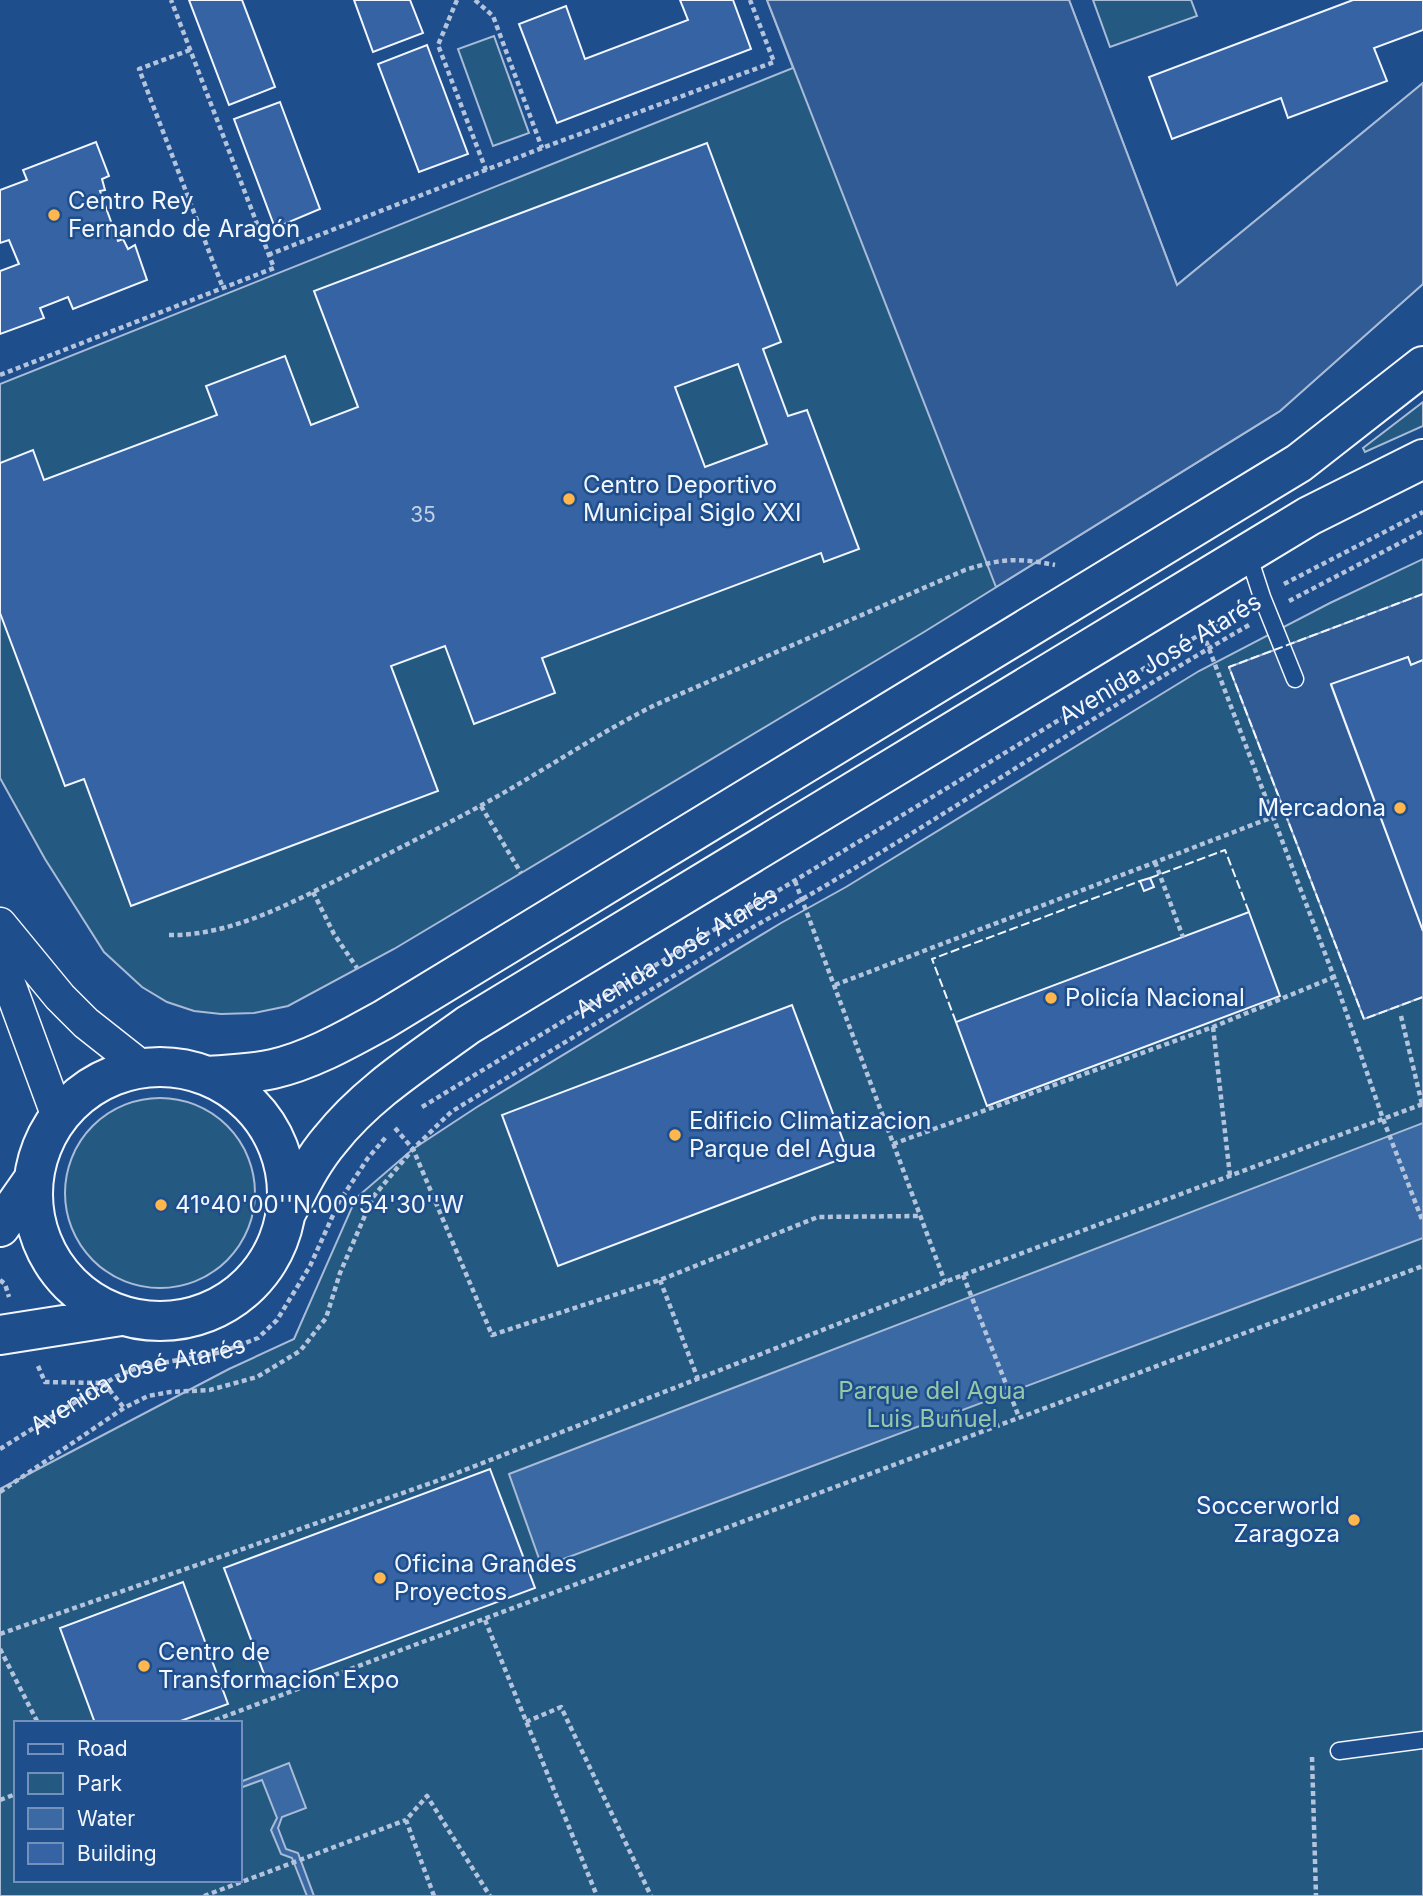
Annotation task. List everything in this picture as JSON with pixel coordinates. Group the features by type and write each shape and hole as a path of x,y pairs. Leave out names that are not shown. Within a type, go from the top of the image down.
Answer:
{"main road":[{"path":"207,1076 272,1069 301,1061 383,1020 1299,463 1423,366"},
{"name":"Avenida José Atarés","path":"285,1215 313,1163 349,1118 417,1062 468,1026 1309,516 1423,459"},
{"path":"143,1068 176,1068 207,1076 237,1093 261,1117 278,1147 286,1180 285,1215 275,1249 255,1280 227,1303 194,1318 157,1322 121,1316 90,1301 63,1278 44,1249 34,1215 33,1180 41,1147 58,1117 81,1093 111,1076 143,1068"},
{"path":"0,1227 33,1180"},
{"path":"0,1335 121,1316"}],"street":[{"path":"0,924 60,997 86,1023 143,1068"},
{"path":"0,960 58,1117"}],"lane":[{"path":"1248,553 1262,597 1295,679"},
{"path":"1339,1751 1423,1740"}],"path":[{"path":"0,375 274,268 171,0"},
{"path":"457,0 438,45 486,170"},
{"path":"475,0 493,16 542,148"},
{"path":"268,255 542,148 774,62 750,0"},
{"path":"190,50 139,69 223,288"},
{"name":"Avenida José Atarés","path":"415,1111 1262,597 1423,512"},
{"path":"0,1492 124,1408 148,1396 210,1390 257,1377 300,1352 326,1318 340,1273 373,1197 413,1149 452,1112 1007,775 1208,648 1423,531"},
{"path":"169,936 204,933 231,926 313,892 481,806 621,722 655,705 965,570 1018,558 1055,565"},
{"path":"1203,633 1334,977 1383,1119 1423,1222"},
{"path":"481,806 521,873"},
{"path":"835,985 1273,817"},
{"path":"1155,862 1183,937"},
{"path":"795,881 918,1216 945,1282"},
{"path":"313,892 334,934 356,968"},
{"path":"893,1144 1213,1027 1334,977"},
{"path":"0,1634 434,1482 945,1282 1423,1104 1401,1016"},
{"path":"1213,1027 1230,1176"},
{"name":"Avenida José Atarés","path":"0,1449 117,1376 140,1367 222,1352 257,1338 277,1320 310,1266 339,1202 368,1158 405,1119"},
{"path":"395,1128 413,1149 492,1335 660,1280 818,1217 918,1216"},
{"path":"213,1721 1423,1266"},
{"path":"964,1275 1018,1417"},
{"path":"660,1280 698,1379"},
{"path":"485,1620 597,1896"},
{"path":"0,1649 37,1721"},
{"path":"526,1722 561,1707 651,1896"},
{"path":"1316,1896 1312,1755 1339,1751"},
{"path":"242,1882 406,1820 426,1796 490,1896"},
{"path":"406,1820 434,1896"},
{"path":"204,1896 241,1882"}],"green space":[{"name":"Centro Deportivo Municipal Siglo XXI","path":"767,0 1069,0 1177,285 1423,83 1423,284 1280,411 924,632 394,949 288,1006 254,1013 194,1011 167,1002 142,987 104,952 45,859 0,778 0,384 793,68"},
{"path":"1093,0 1191,0 1197,16 1110,47"},
{"path":"494,36 529,133 493,146 458,49"},
{"path":"1423,402 1423,426 1365,452 1363,448"},
{"name":"Parque del Agua Luis Buñuel","path":"1423,559 1423,1896 0,1896 0,1489 229,1369 294,1339 356,1198 413,1149 477,1107 781,923 846,887 1199,671 1330,603"},
{"path":"160,1098 179,1099 197,1105 228,1125 248,1156 254,1174 254,1212 248,1230 228,1261 197,1281 179,1287 160,1288 141,1287 123,1281 92,1261 72,1230 66,1212 65,1193 66,1174 72,1156 92,1125 123,1105 141,1099"}],"shaded area":[{"path":"767,0 1069,0 1177,285 1423,83 1423,284 1280,411 996,587"},
{"path":"1423,594 1423,660 1411,665 1408,657 1331,685 1423,931 1423,997 1364,1019 1229,667"}],"water":[{"path":"1423,1123 1423,1238 542,1567 509,1474"},
{"path":"289,1763 306,1808 282,1817 278,1828 286,1849 298,1853 314,1896 307,1896 292,1858 281,1854 271,1830 277,1818 262,1780 242,1787 242,1781"}],"building":[{"path":"189,0 242,0 275,87 229,105"},
{"path":"354,0 410,0 423,33 373,52"},
{"path":"680,0 733,0 751,49 557,123 519,24 566,6 585,59 688,20"},
{"path":"1353,0 1423,0 1423,30 1374,48 1387,81 1288,118 1281,98 1172,139 1149,77"},
{"path":"427,45 468,154 419,172 378,64"},
{"path":"280,102 320,209 275,228 234,119"},
{"name":"Centro Rey Fernando de Aragón","path":"96,142 109,176 102,179 105,190 100,191 118,241 123,239 128,249 135,245 147,280 73,309 68,297 40,308 44,318 0,334 0,271 19,264 9,240 0,243 0,190 27,180 23,170"},
{"path":"707,143 781,342 763,349 788,416 807,410 859,549 824,562 821,553 542,658 555,693 474,724 445,646 391,666 438,791 131,906 84,779 65,786 0,613 0,463 33,450 44,480 217,415 206,386 285,356 311,425 358,407 314,291","holes":["738,364 767,444 705,467 675,387"]},
{"name":"Mercadona","path":"1408,657 1411,665 1423,660 1423,931 1331,684"},
{"path":"1150,878 1154,887 1144,891 1140,881"},
{"path":"1249,912 1280,996 987,1106 956,1022"},
{"name":"Edificio Climatizacion Parque del Agua","path":"792,1005 849,1156 558,1266 502,1115"},
{"name":"Oficina Grandes Proyectos","path":"490,1469 535,1588 269,1687 224,1568"},
{"name":"Centro de Transformacion Expo","path":"183,1582 228,1704 181,1721 94,1721 60,1628"}],"fence":[{"path":"1423,594 1229,667 1364,1019 1423,997"},
{"path":"1150,878 1225,850 1249,912"},
{"path":"956,1022 932,959 1140,881"}],"place":[{"name":"Centro Rey Fernando de Aragón","path":"54,215"},
{"name":"Centro Deportivo Municipal Siglo XXI","path":"569,499"},
{"name":"Mercadona","path":"1400,808"},
{"name":"Policía Nacional","path":"1051,998"},
{"name":"Edificio Climatizacion Parque del Agua","path":"675,1135"},
{"name":"41º40'00''N.00º54'30''W","path":"161,1205"},
{"name":"Soccerworld Zaragoza","path":"1354,1520"},
{"name":"Oficina Grandes Proyectos","path":"380,1578"},
{"name":"Centro de Transformacion Expo","path":"144,1666"}]}
